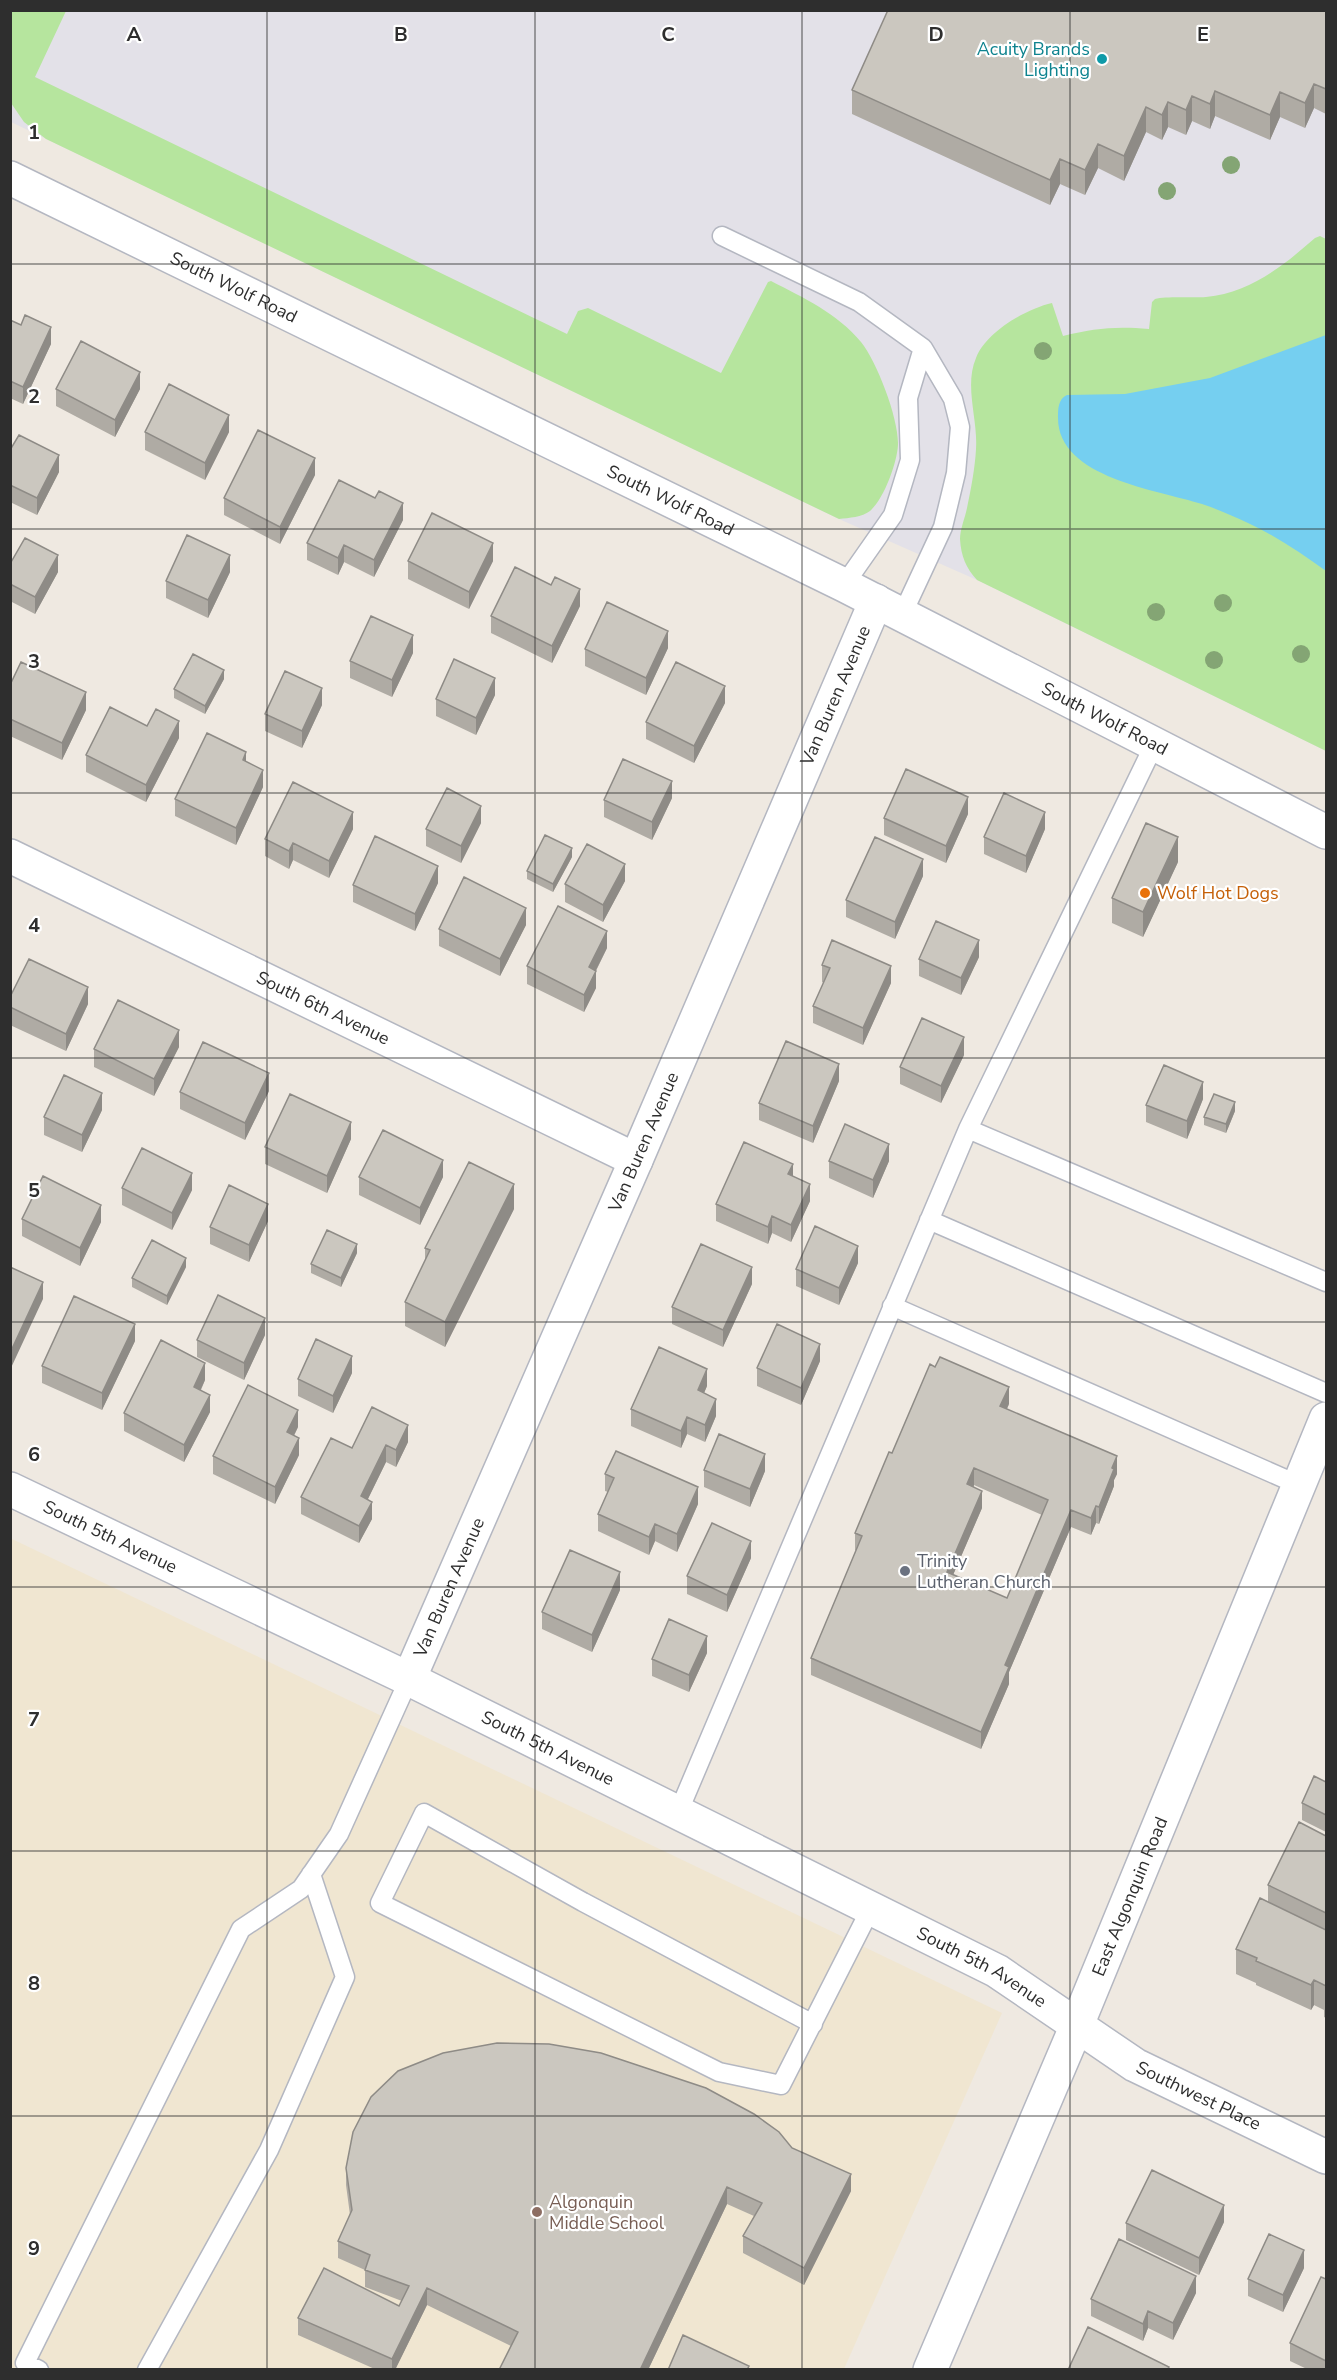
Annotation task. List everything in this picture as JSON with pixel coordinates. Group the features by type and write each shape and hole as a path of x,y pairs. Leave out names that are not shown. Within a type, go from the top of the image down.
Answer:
{"street":[{"name":"South Wolf Road","path":"10,178 844,585 1326,832"},
{"name":"Van Buren Avenue","path":"409,1679 636,1160 889,608"},
{"name":"South 6th Avenue","path":"10,856 636,1160"},
{"name":"East Algonquin Road","path":"930,2370 1077,2025 1326,1419"},
{"name":"South 5th Avenue","path":"10,1489 409,1679 997,1971 1077,2025"},
{"name":"Southwest Place","path":"1077,2025 1135,2065 1326,2157"}],"lane":[{"path":"722,236 859,302 923,348 953,399 960,427 956,473 943,527 889,608"},
{"path":"844,585 893,515 910,460 908,398 923,348"},
{"path":"678,1813 968,1129 1154,745"},
{"path":"968,1129 1326,1282"},
{"path":"929,1220 1326,1393"},
{"path":"892,1306 1299,1485"},
{"path":"39,2370 25,2363 241,1929 301,1889 339,1834 409,1679"},
{"path":"813,2024 583,1902 424,1813 380,1903 718,2072 782,2085 813,2024 871,1908"},
{"path":"147,2370 269,2150 345,1977 311,1874"}],"shaded area":[{"path":"10,11 1326,11 1326,751 977,580 839,519 11,122"},
{"path":"10,1538 1002,2013 844,2369 11,2369"}],"green space":[{"path":"12,10 66,11 35,77 567,334 578,311 588,308 721,373 768,282 771,281 808,300 831,314 861,342 874,363 886,391 895,421 898,445 885,490 867,513 839,519 46,139 24,122 11,103"},
{"path":"1320,236 1326,239 1326,751 977,580 965,561 960,539 974,471 976,438 971,380 976,358 988,339 1019,316 1052,303 1063,336 1106,328 1149,329 1152,302 1155,299 1206,297 1237,290 1278,268"}],"water":[{"path":"1326,335 1326,571 1279,539 1231,515 1202,504 1137,486 1092,468 1074,455 1062,438 1058,408 1062,399 1067,395 1125,394 1210,378"}],"building":[{"name":"Acuity Brands Lighting","path":"888,10 1326,10 1326,89 1314,84 1305,103 1280,92 1270,115 1215,91 1210,104 1192,96 1186,110 1168,102 1162,115 1146,107 1124,156 1098,144 1085,170 1060,159 1050,180 852,90"},
{"path":"25,315 51,327 23,387 10,381 10,320 21,325"},
{"path":"81,341 140,372 115,420 56,389"},
{"path":"169,384 229,415 205,463 145,432"},
{"path":"258,430 315,458 280,527 224,498"},
{"path":"19,435 59,455 37,498 10,485 10,450"},
{"path":"339,480 375,498 379,491 403,503 374,560 344,545 338,558 307,543"},
{"path":"432,513 493,543 469,592 408,561"},
{"path":"187,535 230,555 208,600 166,581"},
{"path":"25,538 58,555 35,597 10,584 10,564"},
{"path":"515,567 551,585 555,577 580,589 552,646 491,616"},
{"path":"607,602 668,631 646,678 585,649"},
{"path":"371,616 413,635 392,680 350,661"},
{"path":"193,654 224,670 205,706 174,689"},
{"path":"454,659 495,678 476,718 436,699"},
{"path":"21,662 86,692 62,743 10,719 10,685"},
{"path":"676,662 725,686 694,746 646,722"},
{"path":"285,671 322,688 302,731 265,714"},
{"path":"110,707 147,726 156,709 179,721 146,785 86,755"},
{"path":"207,733 246,752 243,760 263,770 236,828 175,799"},
{"path":"623,759 672,781 652,822 604,800"},
{"path":"906,769 968,797 946,846 884,818"},
{"path":"293,782 353,812 329,861 293,843 289,851 265,839"},
{"path":"447,788 481,806 461,846 426,829"},
{"path":"1004,793 1045,812 1026,856 984,837"},
{"path":"1146,823 1178,837 1143,912 1112,898"},
{"path":"545,835 572,848 553,884 527,871"},
{"path":"375,836 438,866 415,914 353,885"},
{"path":"875,837 923,859 895,922 846,900"},
{"path":"587,844 625,864 603,905 565,884"},
{"path":"464,877 526,908 500,959 439,929"},
{"path":"558,906 607,931 589,967 596,971 584,995 527,966"},
{"path":"936,921 979,940 961,978 919,959"},
{"path":"832,940 891,966 863,1028 813,1006 830,968 822,965"},
{"path":"29,959 88,987 66,1034 10,1007 10,997"},
{"path":"118,1000 179,1030 154,1079 94,1049"},
{"path":"922,1018 964,1037 941,1086 900,1067"},
{"path":"786,1041 839,1064 813,1126 759,1103"},
{"path":"203,1042 269,1073 245,1123 180,1092"},
{"path":"1164,1065 1203,1082 1187,1121 1146,1105"},
{"path":"64,1075 102,1093 82,1135 44,1117"},
{"path":"290,1094 351,1122 327,1176 265,1147"},
{"path":"1214,1094 1235,1102 1226,1124 1204,1117"},
{"path":"845,1124 889,1144 873,1180 829,1161"},
{"path":"383,1130 443,1160 420,1208 359,1177"},
{"path":"744,1142 793,1164 788,1174 810,1184 791,1225 772,1216 768,1227 716,1204"},
{"path":"142,1148 192,1173 172,1213 122,1188"},
{"path":"469,1162 514,1184 445,1322 405,1302 430,1250 425,1248"},
{"path":"43,1176 101,1205 80,1248 22,1219"},
{"path":"229,1185 268,1204 249,1245 210,1227"},
{"path":"815,1226 858,1246 839,1288 796,1269"},
{"path":"327,1230 357,1244 341,1278 311,1264"},
{"path":"152,1240 186,1258 167,1296 132,1278"},
{"path":"701,1244 752,1267 723,1330 672,1307"},
{"path":"10,1267 43,1282 10,1353"},
{"path":"218,1295 265,1318 244,1363 197,1340"},
{"path":"74,1296 135,1324 102,1393 42,1366"},
{"path":"777,1324 820,1344 801,1388 757,1368"},
{"path":"316,1339 352,1356 333,1396 298,1379"},
{"path":"161,1340 205,1363 194,1387 210,1395 184,1445 124,1413"},
{"path":"659,1347 707,1369 698,1390 716,1399 705,1425 687,1417 681,1431 631,1409"},
{"name":"Trinity Lutheran Church","path":"940,1357 1009,1387 1000,1406 1117,1456 1099,1507 1096,1506 1091,1518 1071,1510 1005,1665 1009,1667 981,1732 811,1658 862,1536 855,1533 889,1452 892,1453 930,1364 935,1367","holes":["974,1468 1048,1500 1007,1598 947,1572 982,1491 967,1484"]},
{"path":"248,1385 298,1410 287,1432 299,1438 275,1487 213,1456"},
{"path":"372,1407 408,1425 396,1450 386,1445 361,1496 372,1502 359,1526 301,1497 331,1438 352,1448"},
{"path":"719,1434 765,1454 750,1489 704,1470"},
{"path":"616,1451 698,1487 677,1534 655,1524 649,1537 598,1514 614,1478 605,1474"},
{"path":"712,1523 751,1541 727,1595 687,1576"},
{"path":"570,1550 620,1572 592,1635 542,1612"},
{"path":"669,1619 707,1636 689,1675 652,1659"},
{"path":"1314,1776 1326,1782 1326,1815 1302,1803"},
{"path":"1299,1822 1326,1836 1326,1913 1268,1885"},
{"path":"1260,1898 1326,1930 1326,1986 1314,1980 1311,1985 1256,1961 1257,1958 1236,1949"},
{"name":"Algonquin Middle School","path":"497,2043 549,2044 601,2053 706,2088 754,2114 779,2132 792,2148 851,2174 804,2268 743,2236 762,2203 727,2187 640,2370 499,2370 518,2332 427,2288 392,2359 298,2318 324,2268 399,2306 409,2286 365,2270 370,2255 338,2241 352,2210 346,2168 353,2132 371,2097 398,2071 443,2053"},
{"path":"1152,2170 1224,2205 1199,2258 1126,2223"},
{"path":"1269,2234 1304,2250 1283,2295 1248,2279"},
{"path":"1119,2239 1196,2276 1173,2323 1148,2311 1143,2324 1091,2299"},
{"path":"1321,2277 1326,2279 1326,2361 1290,2343"},
{"path":"1088,2327 1169,2367 1167,2370 1068,2370"},
{"path":"683,2335 749,2366 747,2370 668,2370"}],"place":[{"name":"Acuity Brands Lighting","path":"1102,59"},
{"name":"Wolf Hot Dogs","path":"1145,893"},
{"name":"Trinity Lutheran Church","path":"905,1571"},
{"name":"Algonquin Middle School","path":"537,2212"}]}
